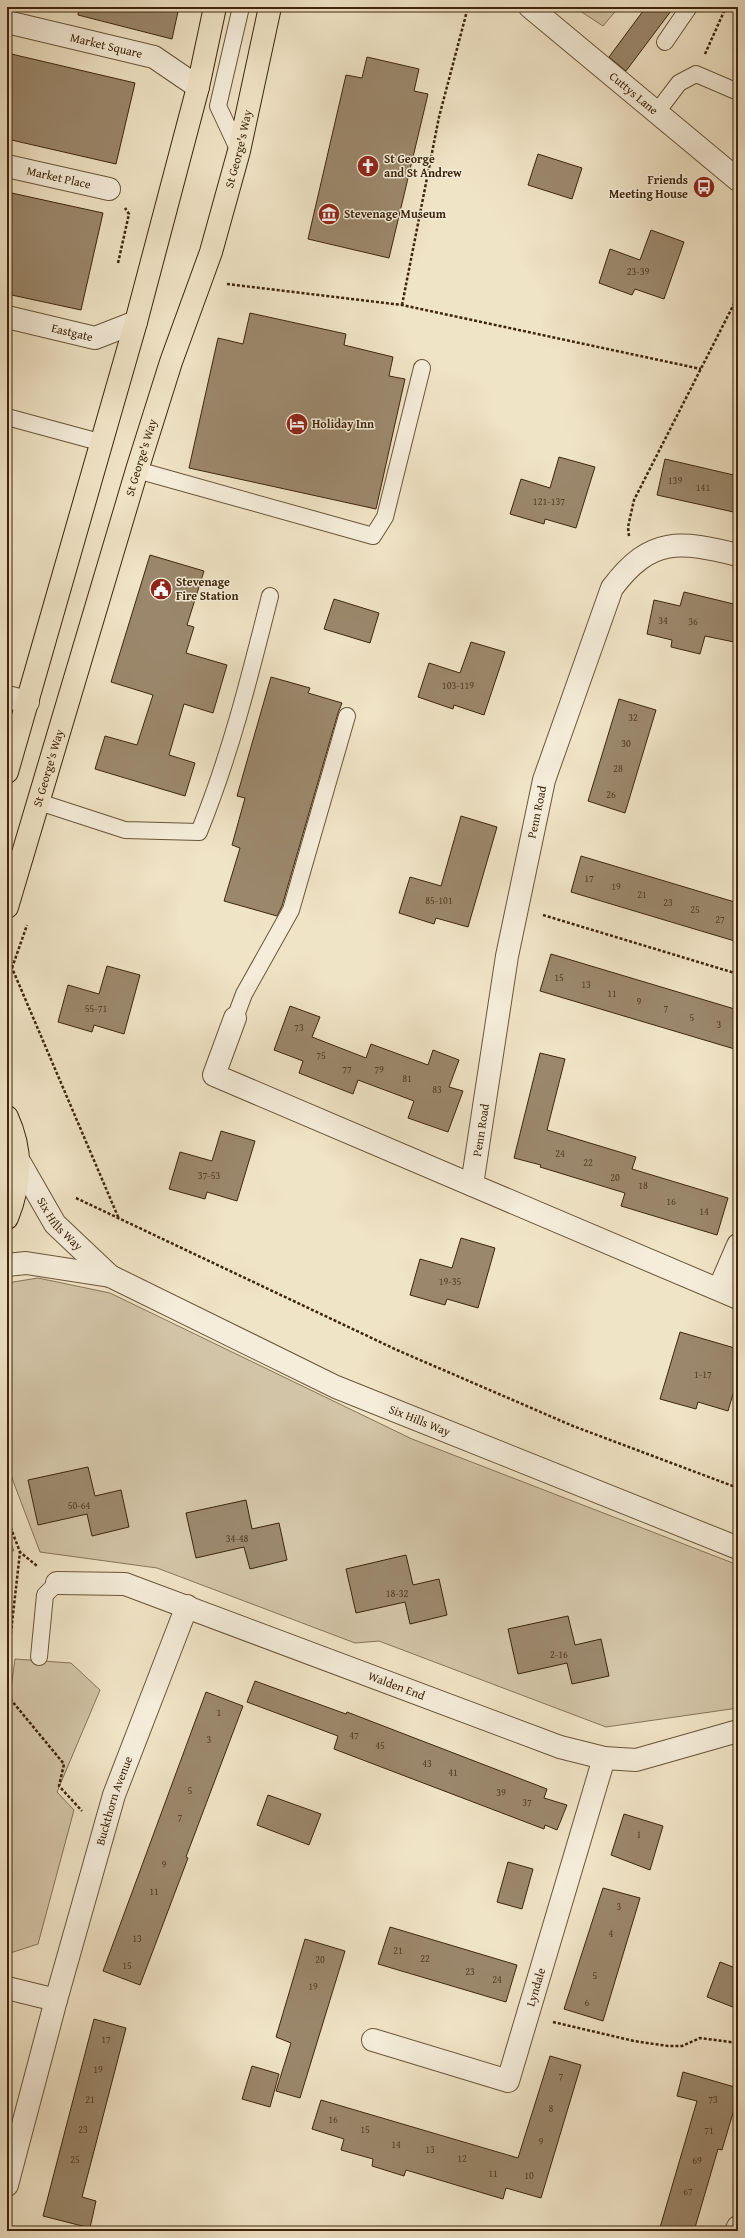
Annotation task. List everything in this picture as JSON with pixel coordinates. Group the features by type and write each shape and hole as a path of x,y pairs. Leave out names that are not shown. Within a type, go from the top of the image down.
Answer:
{"main road":[{"path":"7,772 17,700 103,443 198,87 215,7"},
{"name":"St George's Way","path":"7,907 137,470 171,362 211,252 239,151 270,7"},
{"path":"7,1117 15,1133 20,1163 13,1202 7,1218"}],"street":[{"name":"Cuttys Lane","path":"530,7 738,180"},
{"name":"Market Square","path":"7,22 154,57 198,87"},
{"name":"Market Place","path":"7,166 110,189"},
{"name":"Eastgate","path":"7,317 94,338 136,322"},
{"name":"Penn Road","path":"472,1185 506,964 544,780 600,618 612,588 624,572 639,560 668,545 705,547 738,554"},
{"path":"235,1018 214,1075 729,1293 738,1245"},
{"name":"Six Hills Way","path":"20,1163 55,1224 110,1276 336,1387 738,1548"},
{"name":"Six Hills Way","path":"7,1265 26,1263 110,1276"},
{"name":"Walden End","path":"57,1583 125,1584 188,1606 560,1747 604,1758 636,1760 738,1731"},
{"name":"Buckthorn Avenue","path":"7,2185 56,2000 114,1795 188,1606"},
{"name":"Lyndale","path":"373,2040 508,2081 604,1758"},
{"path":"7,1988 56,2000"},
{"path":"736,2231 738,2227"}],"lane":[{"path":"239,151 218,106 241,7"},
{"path":"665,42 689,7"},
{"path":"657,112 679,83 696,74 738,92"},
{"path":"137,470 374,536 386,516 422,368"},
{"path":"7,417 103,443"},
{"path":"39,802 125,830 199,832 219,784 247,687 270,596"},
{"path":"235,1018 244,994 291,910 347,716"},
{"path":"39,1657 45,1595 57,1583"}],"path":[{"path":"402,305 439,117 468,7"},
{"path":"696,74 726,7"},
{"path":"110,189 129,214 118,263"},
{"path":"222,283 402,305 701,369"},
{"path":"639,560 629,542 628,527 634,500 738,296"},
{"path":"517,907 738,974"},
{"path":"7,963 12,968 119,1220"},
{"path":"76,1198 119,1220 397,1350 573,1426 738,1488"},
{"path":"7,1518 20,1552 7,1668"},
{"path":"20,1552 57,1583"},
{"path":"7,1695 64,1764 59,1786 83,1811 102,1837"},
{"path":"528,2016 634,2041 682,2046 700,2038 738,2043"}],"shaded area":[{"path":"574,7 619,7 603,26"},
{"path":"38,1278 110,1293 412,1439 738,1565 738,1708 606,1727 379,1641 355,1643 157,1568 40,1552 7,1465 7,1283"},
{"path":"7,1533 14,1551 7,1550"},
{"path":"15,1659 71,1663 100,1690 57,1792 74,1810 38,1944 7,1954 7,1718"}],"building":[{"path":"79,7 179,7 172,39 78,15"},
{"path":"646,7 674,7 626,71 609,57"},
{"path":"7,53 135,83 116,164 7,139"},
{"name":"St George and St Andrew","path":"367,57 419,69 414,91 428,94 389,258 308,239 346,75 362,78"},
{"path":"538,154 582,168 572,199 528,185"},
{"path":"7,192 103,213 81,310 7,294"},
{"path":"651,230 684,242 664,299 635,289 632,295 599,283 610,249 640,260"},
{"name":"Holiday Inn","path":"250,313 346,334 344,345 393,357 389,376 405,379 376,509 189,468 218,338 243,344"},
{"path":"559,457 595,467 576,528 545,519 544,524 510,514 521,479 550,488"},
{"path":"665,459 738,476 738,513 657,495"},
{"path":"150,555 204,571 187,625 194,627 186,653 227,665 213,713 184,704 169,755 195,763 185,796 95,769 105,736 137,745 153,695 111,682"},
{"path":"684,592 738,605 738,626 734,642 705,636 700,654 671,647 672,640 647,634 654,600 680,606"},
{"path":"334,599 379,613 370,643 324,629"},
{"path":"471,642 505,652 484,715 454,705 453,709 418,697 429,663 460,673"},
{"path":"271,677 310,688 308,693 342,703 282,906 277,916 224,901 240,848 232,845 245,798 237,796"},
{"path":"619,699 656,710 625,813 588,801"},
{"path":"461,816 497,827 468,927 436,918 434,924 399,913 410,877 441,886"},
{"path":"581,856 738,903 738,942 571,892"},
{"path":"551,954 738,1010 738,1050 540,991"},
{"path":"107,966 140,975 124,1034 94,1025 92,1032 58,1022 68,985 99,994"},
{"path":"290,1006 320,1017 312,1037 366,1058 371,1044 428,1065 433,1050 459,1060 449,1087 463,1091 448,1132 408,1118 414,1101 358,1080 353,1094 299,1073 303,1061 274,1050"},
{"path":"540,1053 565,1059 547,1130 636,1157 632,1169 728,1198 717,1235 621,1206 625,1193 540,1167 541,1165 514,1158"},
{"path":"221,1131 255,1141 237,1201 207,1192 205,1199 169,1189 180,1152 212,1161"},
{"path":"461,1238 495,1248 478,1308 447,1299 445,1305 410,1295 420,1259 452,1268"},
{"path":"680,1332 738,1349 738,1377 728,1411 698,1402 696,1409 660,1399"},
{"path":"88,1467 95,1496 121,1490 129,1527 92,1536 87,1514 38,1525 28,1480"},
{"path":"246,1500 252,1529 279,1523 287,1560 250,1569 244,1547 196,1558 186,1513"},
{"path":"406,1555 413,1585 439,1579 447,1615 410,1624 405,1602 356,1613 346,1569"},
{"path":"568,1616 575,1645 601,1639 609,1676 572,1684 567,1663 518,1674 508,1629"},
{"path":"255,1681 346,1714 347,1712 547,1789 544,1798 567,1805 557,1830 545,1825 544,1829 334,1749 338,1736 247,1702"},
{"path":"206,1692 243,1706 140,1985 103,1971"},
{"path":"268,1795 321,1814 309,1845 257,1825"},
{"path":"624,1814 663,1826 650,1870 611,1855"},
{"path":"508,1862 533,1869 522,1909 497,1902"},
{"path":"603,1888 640,1898 603,2021 564,2009"},
{"path":"390,1927 517,1965 506,2002 378,1964"},
{"path":"305,1939 345,1951 300,2098 276,2091 291,2043 276,2037"},
{"path":"720,1962 738,1969 738,2009 707,1997"},
{"path":"94,2019 126,2028 82,2197 96,2201 90,2228 43,2216"},
{"path":"550,2056 581,2065 541,2198 506,2188 503,2199 406,2170 404,2176 372,2166 373,2159 341,2150 344,2139 312,2129 321,2100 518,2158"},
{"path":"252,2066 279,2074 270,2107 242,2099"},
{"path":"683,2072 738,2088 738,2096 722,2150 718,2149 694,2231 659,2231 697,2101 677,2096"}],"place":[{"name":"St George and St Andrew","path":"368,166"},
{"name":"Friends Meeting House","path":"704,187"},
{"name":"Stevenage Museum","path":"329,214"},
{"name":"Holiday Inn","path":"297,424"},
{"name":"Stevenage Fire Station","path":"161,589"}]}
